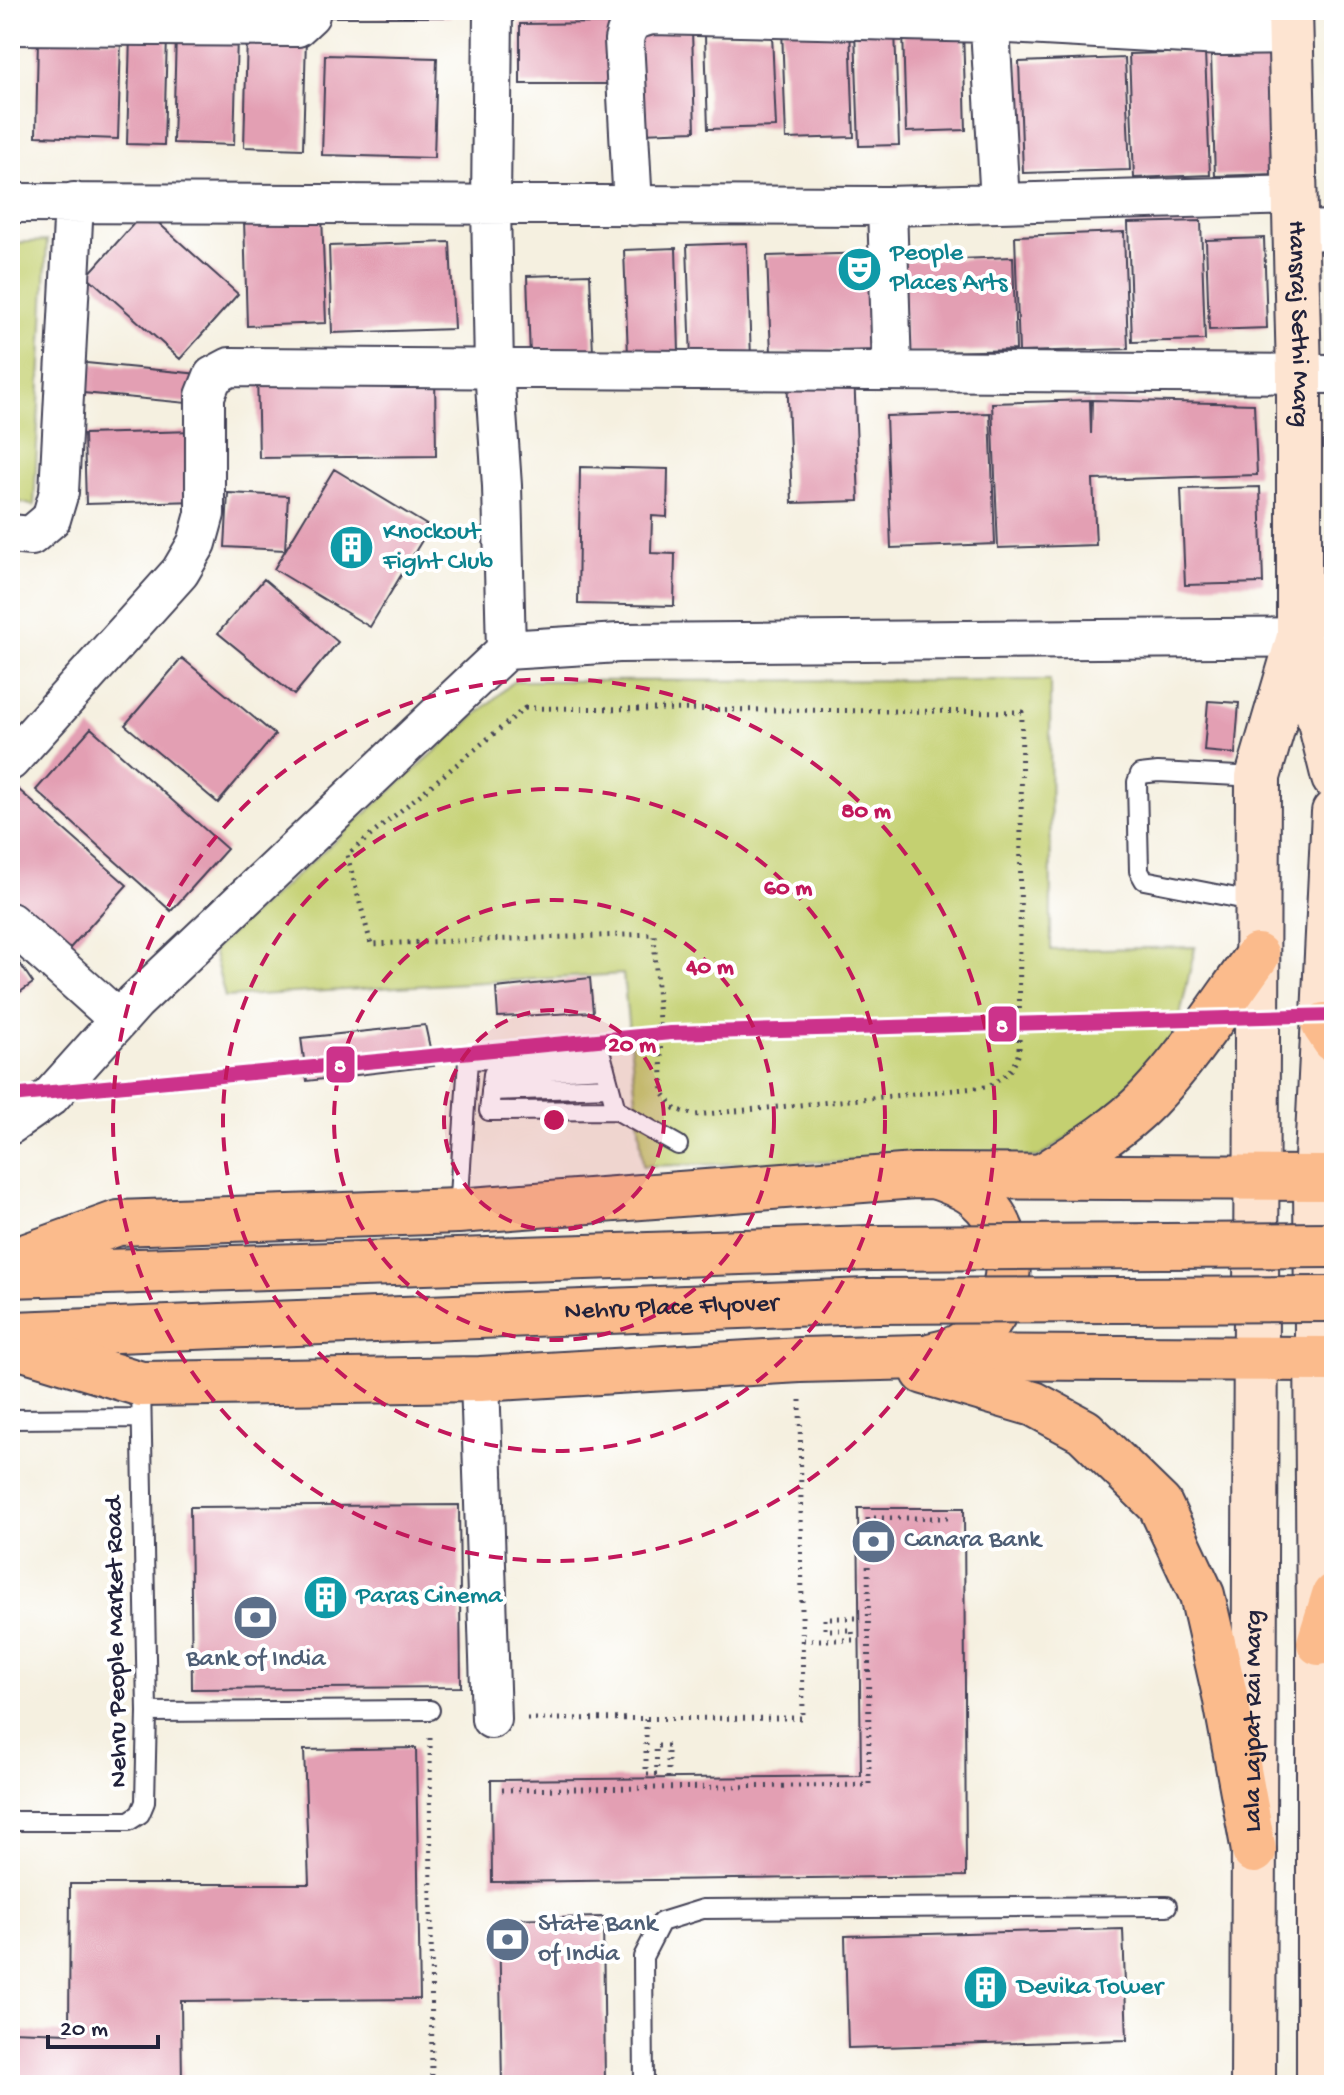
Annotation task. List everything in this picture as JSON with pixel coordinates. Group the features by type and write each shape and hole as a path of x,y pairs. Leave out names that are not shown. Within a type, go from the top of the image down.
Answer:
{"main road":[{"name":"Hansraj Sethi Marg","path":"1290,23 1309,219 1316,374 1316,637 1334,778"},
{"name":"Hansraj Sethi Marg","path":"1256,1178 1258,777 1316,637"},
{"path":"1319,2085 1319,1643 1334,812"},
{"path":"1043,1176 1107,1134 1147,1100 1257,956"},
{"path":"10,1262 118,1223 458,1211 915,1176 1325,1178"},
{"path":"915,1176 937,1177 957,1184 976,1196 991,1212 1002,1231 1008,1252 1009,1274 995,1315 981,1332 953,1349 921,1357"},
{"name":"Lala Lajpat Rai Marg","path":"1253,2085 1256,1178"},
{"name":"Nehru Place Flyover","path":"10,1275 872,1248 1334,1245"},
{"name":"Nehru Place Flyover","path":"10,1334 867,1301 1334,1299"},
{"path":"10,1344 141,1401 800,1360 921,1357 1325,1359"},
{"path":"877,1360 954,1379 1034,1404 1084,1431 1160,1505 1202,1595 1225,1695 1254,1851"},
{"path":"1319,1643 1334,1595"}],"street":[{"path":"10,25 297,27 310,15 311,10"},
{"path":"493,10 491,204 494,369 502,486 506,650"},
{"path":"633,206 624,40 626,29 635,19 652,13 990,16 1221,36 1290,23"},
{"path":"990,16 1000,203"},
{"path":"10,534 31,536 51,519 59,492 74,202"},
{"path":"10,203 887,206 1000,203 1309,219"},
{"path":"887,206 892,371"},
{"path":"10,761 180,572 197,543 205,514 205,396 213,376 230,367 1316,374"},
{"path":"10,1125 50,1097 119,1020 506,650 619,643 1316,637"},
{"path":"10,922 119,1020"},
{"path":"480,1379 491,1719"}],"lane":[{"path":"1257,902 1144,880 1139,871 1137,782 1140,774 1158,772 1258,777"},
{"path":"458,1211 468,1060 601,1054 616,1110"},
{"path":"605,1068 493,1074 489,1111 616,1110 678,1145"},
{"path":"491,1091 610,1087"},
{"path":"10,1419 141,1401"},
{"name":"Nehru People Market Road","path":"10,1821 129,1821 140,1814 145,1802 147,1712 141,1401"},
{"path":"147,1712 430,1710"},
{"path":"644,2085 643,1957 661,1922 703,1909 1167,1906"}],"path":[{"path":"525,708 1022,712 1019,1052 1007,1075 986,1087 695,1115 675,1109 663,1093 654,934 371,944 347,855 525,708"},
{"path":"491,1719 803,1718 800,1360"},
{"path":"502,1790 869,1785 868,1518 953,1518"},
{"path":"803,1640 853,1640 852,1630 825,1630 825,1618 858,1618"},
{"path":"430,1710 432,2085"},
{"path":"646,1719 646,1774 657,1774 656,1746 668,1746 668,1778"}],"green space":[{"path":"47,241 34,506 10,499 10,243"},
{"path":"1050,680 1051,950 1195,947 1173,1048 1141,1087 1039,1157 643,1166 623,974 225,997 213,950 514,681"}],"building":[{"path":"332,10 451,10 451,17 332,17"},
{"path":"516,10 615,10 615,18 516,13"},
{"path":"614,23 615,84 520,84 520,24"},
{"path":"850,27 854,137 786,139 782,29"},
{"path":"895,29 899,145 859,146 855,31"},
{"path":"963,29 966,130 906,132 903,31"},
{"path":"692,30 695,131 641,133 637,31"},
{"path":"176,34 237,36 234,145 173,143"},
{"path":"772,34 776,127 708,129 705,36"},
{"path":"130,35 167,36 164,145 127,144"},
{"path":"247,35 306,37 303,149 244,147"},
{"path":"38,38 121,40 118,139 36,136"},
{"path":"1205,52 1210,175 1134,178 1129,54"},
{"path":"1270,54 1275,174 1215,176 1211,56"},
{"path":"325,55 437,58 434,158 322,155"},
{"path":"1125,58 1130,170 1023,173 1019,62"},
{"path":"145,211 238,294 180,359 87,276"},
{"path":"322,215 326,323 247,326 244,218"},
{"path":"1201,221 1205,340 1132,342 1128,223"},
{"path":"1124,232 1128,349 1019,352 1015,236"},
{"path":"1264,238 1267,328 1209,330 1206,240"},
{"path":"450,242 454,329 332,333 329,246"},
{"path":"747,243 751,359 691,360 687,245"},
{"path":"676,248 679,353 628,355 624,250"},
{"path":"873,253 876,350 771,353 767,256"},
{"path":"1013,257 1016,350 905,353 902,261"},
{"path":"590,274 593,354 530,356 527,276"},
{"path":"76,362 199,374 197,404 73,392"},
{"path":"435,372 436,456 259,458 257,374"},
{"path":"854,372 859,501 792,503 787,374"},
{"path":"1090,400 1091,434 1092,400 1254,404 1257,475 1093,480 1096,545 998,548 992,403"},
{"path":"990,413 995,544 891,548 886,416"},
{"path":"195,431 198,501 86,504 84,434"},
{"path":"580,467 668,469 667,517 652,516 651,553 675,554 674,606 578,604"},
{"name":"Knockout Fight Club","path":"334,469 430,527 370,627 274,569"},
{"path":"1260,487 1263,583 1185,585 1181,489"},
{"path":"228,493 288,496 285,550 225,547"},
{"path":"264,579 338,642 294,695 218,633"},
{"path":"182,658 275,735 218,803 125,725"},
{"path":"1208,701 1239,703 1235,754 1204,751"},
{"path":"91,728 227,849 171,911 36,790"},
{"path":"10,782 127,885 61,958 10,913"},
{"path":"10,949 33,983 10,999"},
{"path":"590,978 593,1012 498,1017 496,988"},
{"path":"425,1025 434,1066 307,1081 301,1038"},
{"name":"Paras Cinema","path":"459,1505 461,1687 192,1689 190,1507"},
{"path":"858,1508 964,1508 966,1876 492,1882 491,1780 861,1776"},
{"path":"416,1748 420,1999 181,2001 182,2085 10,2085 10,2031 69,2033 70,1884 309,1884 304,1750"},
{"path":"603,1917 605,2085 502,2085 499,1919"},
{"name":"Devika Tower","path":"1123,1929 1127,2040 848,2048 845,1936"}],"transit line":[{"name":"8","path":"10,1096 671,1033 1334,1015"}],"place":[{"name":"People Places Arts","path":"859,269"},
{"name":"Knockout Fight Club","path":"352,548"},
{"name":"Canara Bank","path":"873,1541"},
{"name":"Paras Cinema","path":"325,1597"},
{"name":"Bank of India","path":"256,1617"},
{"name":"State Bank of India","path":"507,1940"},
{"name":"Devika Tower","path":"986,1988"}]}
